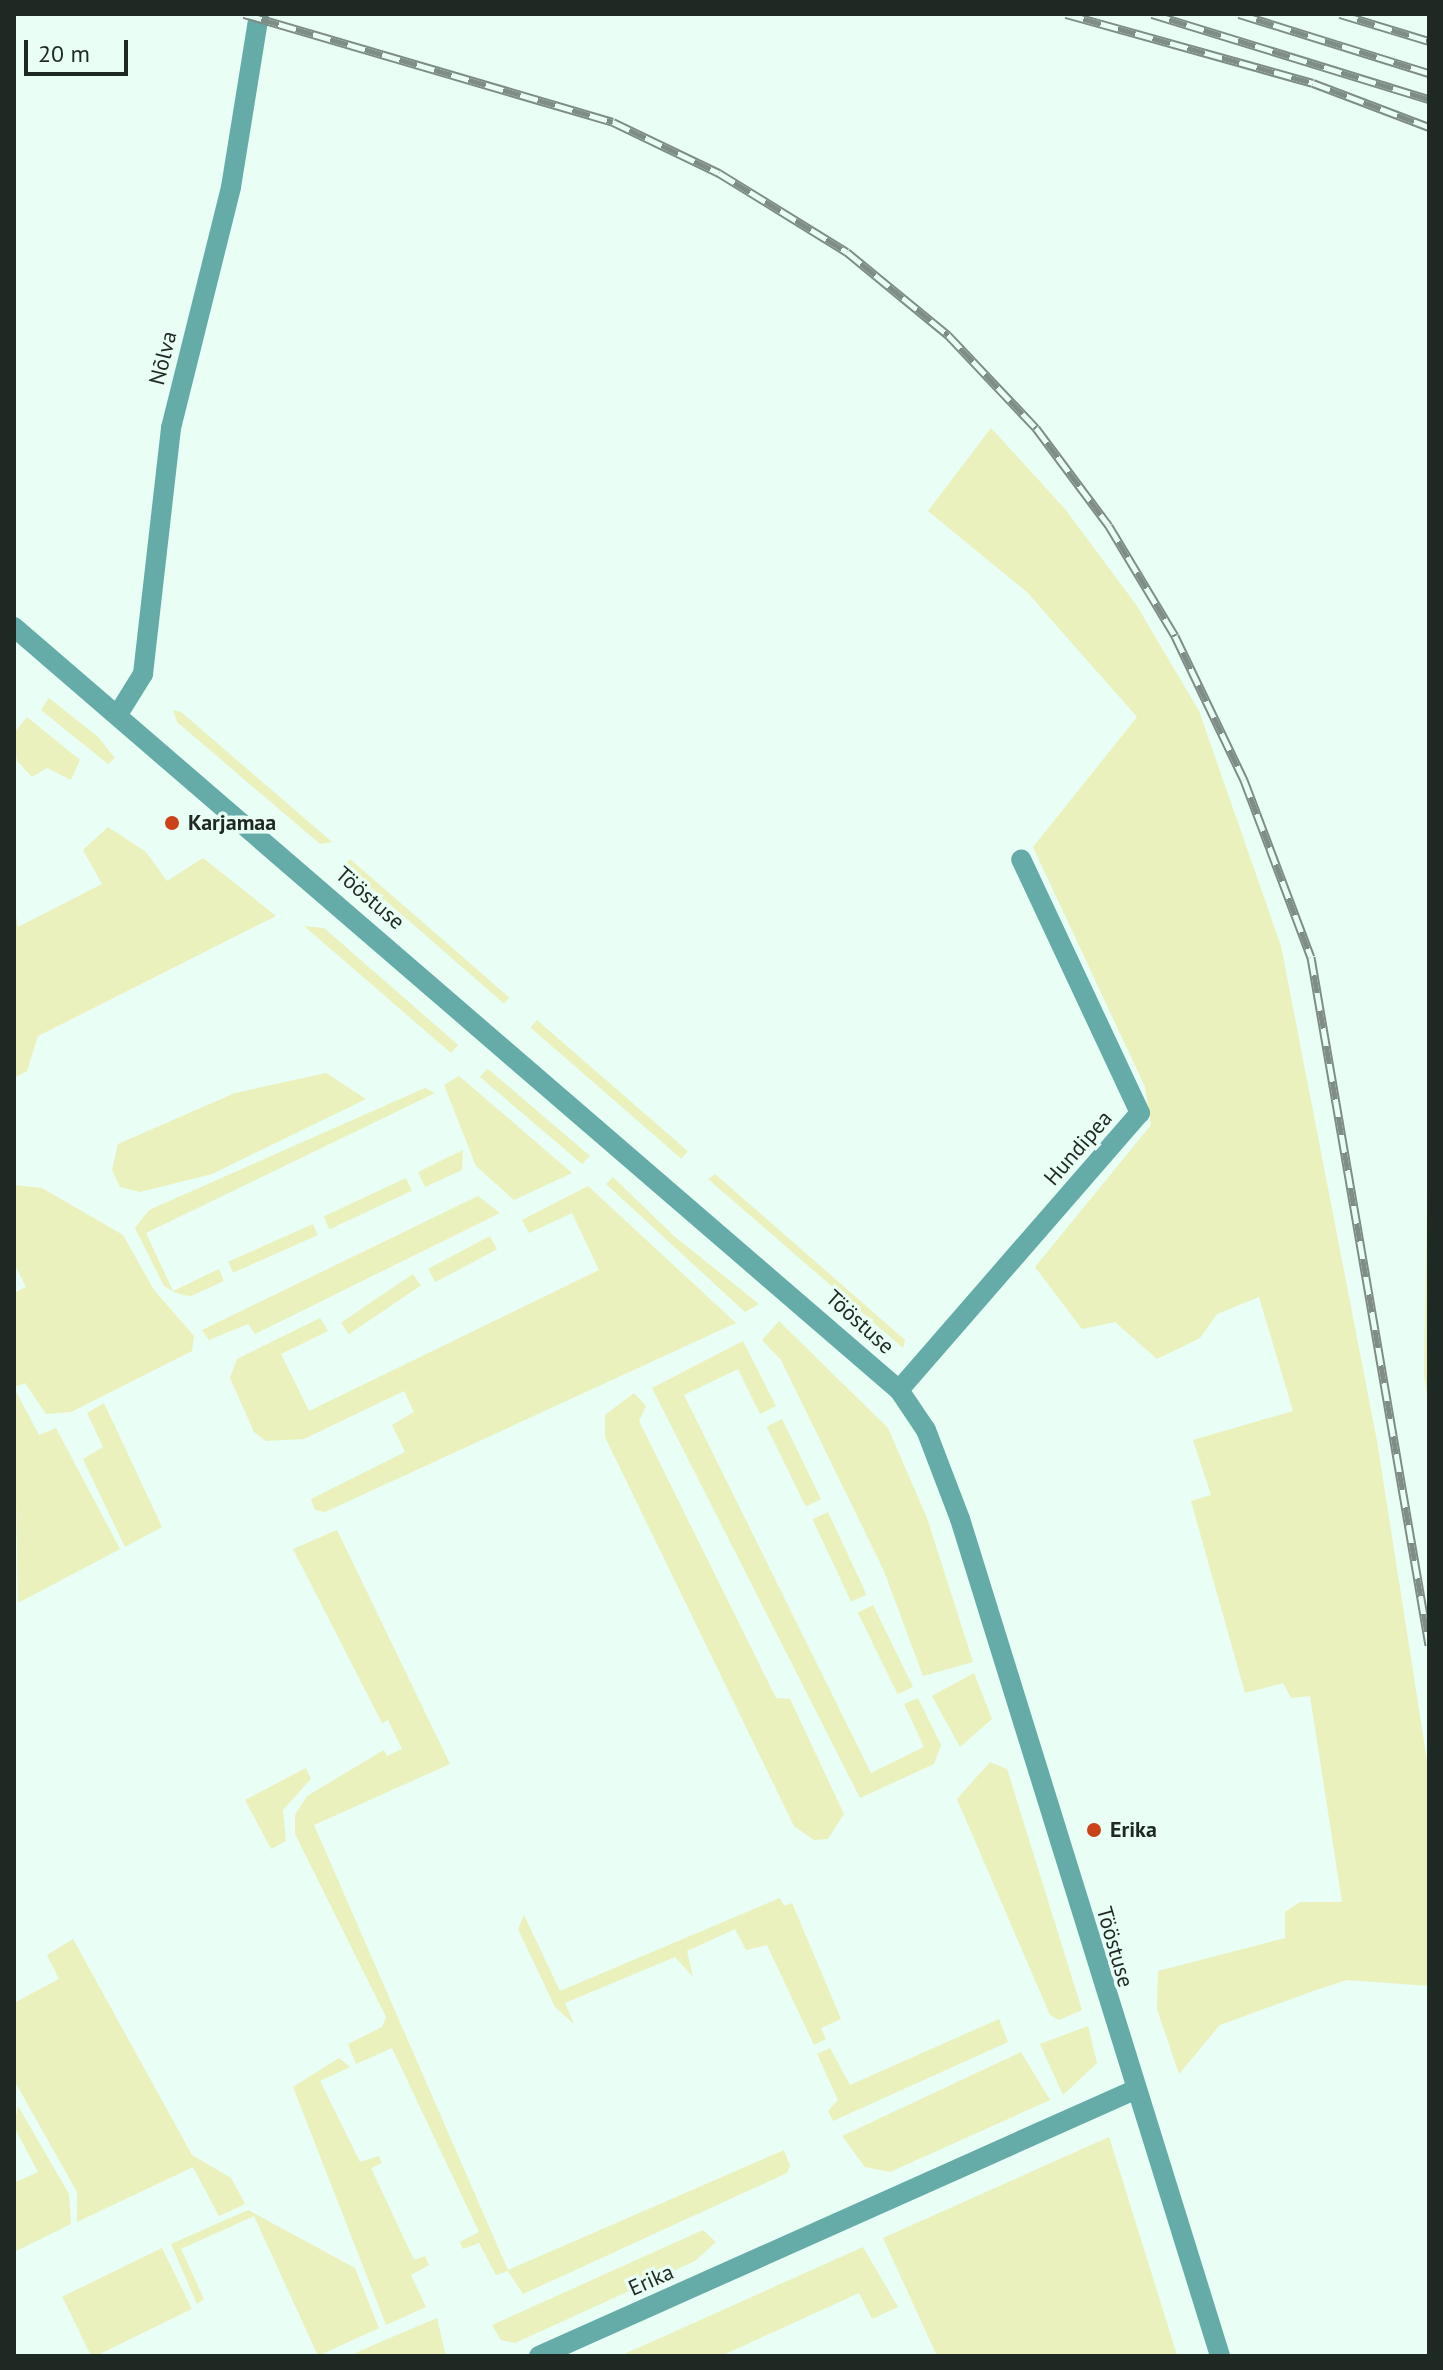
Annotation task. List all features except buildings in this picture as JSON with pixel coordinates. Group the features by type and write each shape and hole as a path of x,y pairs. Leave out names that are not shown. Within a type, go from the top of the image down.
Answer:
{"street":[{"name":"Nõlva","path":"120,711 143,674 171,428 231,187 259,14"},
{"name":"Tööstuse","path":"14,627 120,711 899,1390 926,1430 960,1519 1132,2091 1220,2356"},
{"name":"Hundipea","path":"899,1390 1140,1113 1021,859"},
{"name":"Erika","path":"539,2356 1132,2091"}],"green space":[{"path":"991,428 1065,509 1137,606 1199,711 1281,946 1377,1441 1429,1773 1429,1986 1347,1980 1316,1990 1220,2025 1179,2074 1157,2009 1158,1971 1285,1938 1285,1912 1300,1902 1342,1902 1310,1696 1291,1698 1283,1683 1245,1693 1191,1501 1211,1495 1193,1440 1293,1411 1259,1297 1217,1314 1200,1338 1157,1359 1115,1322 1082,1329 1035,1267 1151,1125 1145,1087 1033,847 1137,717 1027,592 928,511"},
{"path":"49,698 98,737 115,758 108,764 41,710"},
{"path":"173,710 181,712 332,842 320,844 177,722"},
{"path":"27,717 80,760 71,780 47,768 32,777 17,761 14,733"},
{"path":"108,827 146,852 167,881 203,858 276,916 38,1036 27,1071 14,1078 14,906 18,927 102,884 83,850"},
{"path":"350,859 509,997 504,1003 345,865"},
{"path":"304,926 324,928 458,1045 451,1053"},
{"path":"537,1020 688,1151 681,1159 530,1028"},
{"path":"1429,1068 1429,1409 1424,1374"},
{"path":"487,1069 590,1156 582,1164 480,1077"},
{"path":"326,1073 366,1099 212,1174 140,1192 120,1187 112,1170 118,1144 235,1093"},
{"path":"459,1076 572,1173 514,1200 476,1166 444,1085"},
{"path":"425,1088 435,1093 146,1233 173,1291 219,1269 224,1281 191,1296 174,1292 164,1286 135,1228 149,1210"},
{"path":"463,1150 462,1170 425,1187 418,1172"},
{"path":"715,1174 905,1340 903,1348 708,1179"},
{"path":"613,1177 674,1236 759,1304 745,1312 606,1184"},
{"path":"406,1178 412,1191 329,1229 324,1216"},
{"path":"14,1185 42,1188 123,1235 154,1290 194,1336 192,1351 71,1412 46,1414 25,1383 14,1387 14,1293 26,1287 14,1263"},
{"path":"588,1186 736,1323 325,1512 315,1510 311,1499 405,1452 392,1425 414,1412 404,1391 304,1439 266,1441 254,1432 230,1378 237,1359 320,1318 328,1331 281,1354 309,1411 599,1270 572,1213 529,1233 522,1220"},
{"path":"478,1196 500,1213 255,1334 248,1324 209,1340 202,1330"},
{"path":"313,1224 318,1235 233,1273 228,1262"},
{"path":"490,1236 497,1249 435,1282 428,1269"},
{"path":"413,1274 421,1286 349,1334 341,1323"},
{"path":"779,1321 888,1428 927,1518 973,1662 923,1676 884,1571 781,1360 762,1340"},
{"path":"743,1341 776,1406 760,1414 738,1369 684,1395 871,1773 924,1747 904,1704 918,1698 941,1745 934,1764 860,1798 652,1388"},
{"path":"14,1388 39,1435 56,1428 120,1549 18,1603"},
{"path":"634,1393 646,1406 639,1421 776,1698 790,1699 844,1814 828,1839 814,1840 794,1826 605,1437 605,1415"},
{"path":"104,1403 162,1527 125,1547 83,1459 103,1447 87,1413"},
{"path":"782,1419 821,1499 806,1506 767,1426"},
{"path":"828,1512 866,1594 851,1602 813,1519"},
{"path":"337,1530 450,1764 314,1825 508,2270 784,2150 790,2166 787,2173 523,2294 508,2271 496,2275 479,2243 463,2249 460,2242 479,2232 392,2048 356,2064 348,2044 382,2027 386,2017 295,1834 295,1815 307,1796 384,1750 387,1756 402,1749 388,1720 382,1723 293,1549"},
{"path":"873,1605 913,1687 898,1694 858,1612"},
{"path":"974,1673 992,1719 960,1747 932,1696"},
{"path":"990,1762 1007,1769 1082,2010 1059,2020 1050,2015 957,1799"},
{"path":"306,1768 311,1779 283,1810 286,1841 271,1849 245,1800"},
{"path":"780,1898 784,1906 792,1903 841,2019 821,2028 826,2039 814,2045 767,1945 746,1950 735,1929 687,1951 693,1977 675,1957 565,2003 574,2024 555,2007 518,1929 524,1915 560,1991"},
{"path":"73,1939 192,2155 231,2178 245,2204 219,2216 193,2167 77,2222 77,2192 14,2080 14,2003 59,1979 47,1955"},
{"path":"999,2019 1008,2042 833,2121 828,2111 838,2100 817,2054 830,2048 850,2085"},
{"path":"1088,2026 1097,2063 1063,2095 1040,2044"},
{"path":"1021,2052 1050,2100 890,2172 865,2167 842,2136"},
{"path":"339,2058 350,2067 320,2081 360,2162 379,2156 382,2163 371,2168 414,2260 425,2256 429,2265 411,2275 426,2307 386,2325 293,2087"},
{"path":"18,2106 69,2194 71,2224 14,2252 14,2183 38,2172 14,2127"},
{"path":"1109,2137 1177,2355 937,2356 883,2238"},
{"path":"248,2210 355,2268 379,2328 318,2356 254,2216 181,2249 204,2299 197,2304 171,2244"},
{"path":"703,2230 716,2242 695,2261 515,2343 501,2340 492,2325"},
{"path":"863,2247 898,2307 872,2319 859,2293 721,2356 620,2356"},
{"path":"162,2248 192,2309 91,2356 62,2297"},
{"path":"437,2318 446,2356 349,2356 378,2343"}],"railway":[{"path":"244,14 613,122 719,173 847,252 948,335 1036,428 1109,526 1175,636 1244,780 1311,957 1429,1645"},
{"path":"1066,14 1313,83 1429,127"},
{"path":"1152,14 1429,99"},
{"path":"1239,14 1429,73"},
{"path":"1340,14 1429,41"}],"place":[{"name":"Karjamaa","path":"172,823"},
{"name":"Erika","path":"1094,1830"}]}
